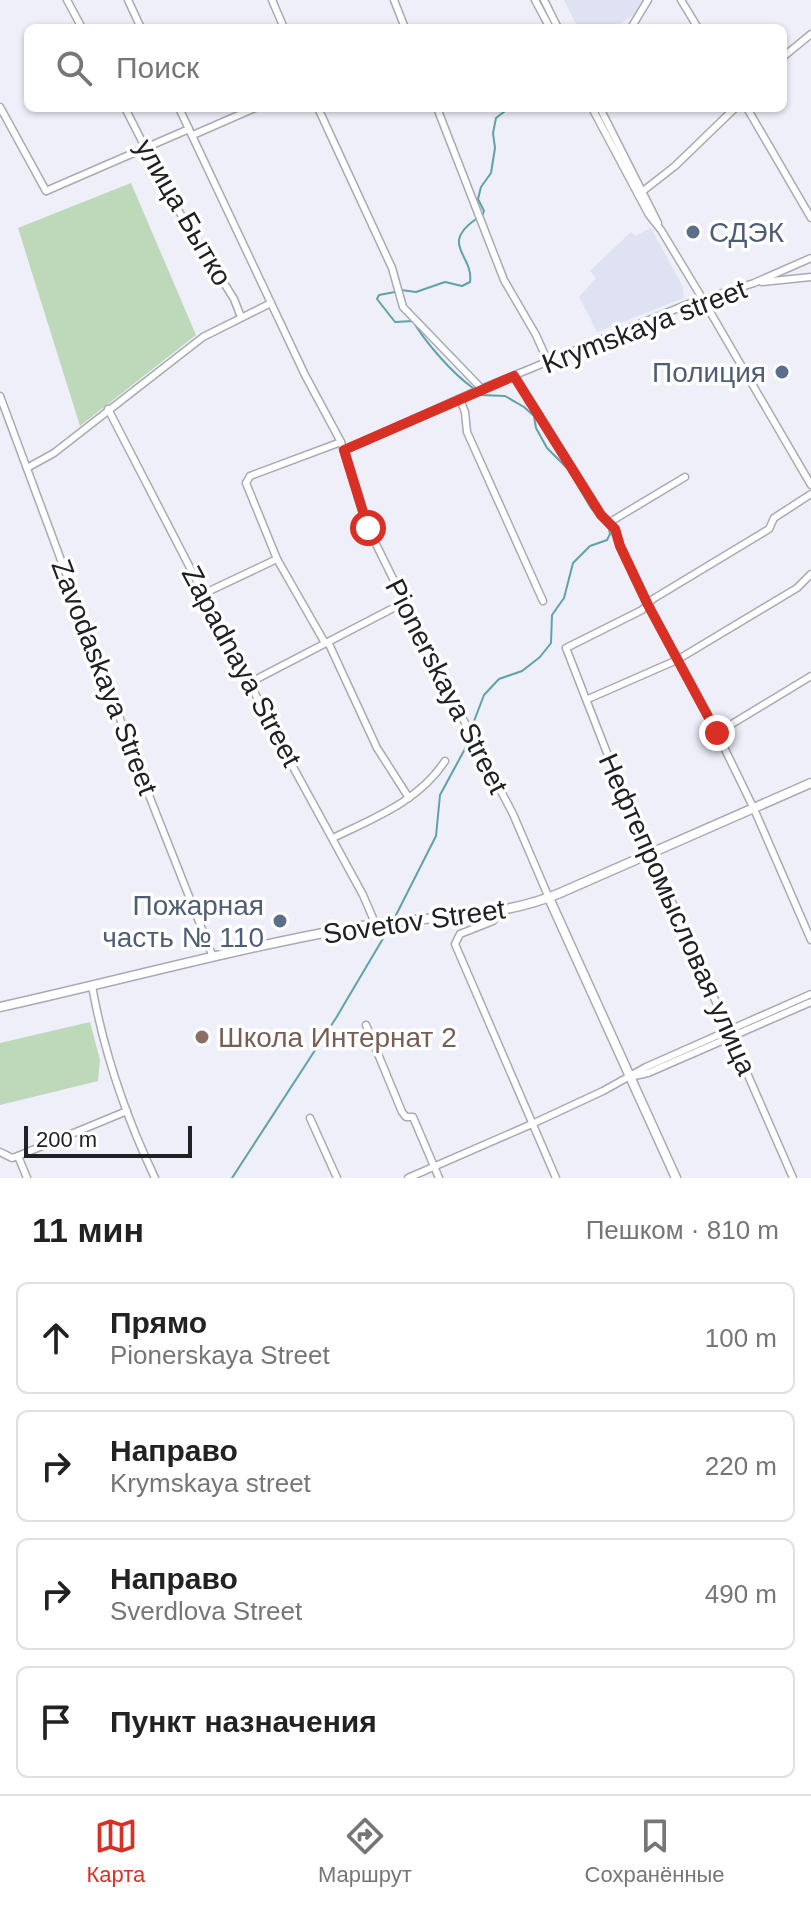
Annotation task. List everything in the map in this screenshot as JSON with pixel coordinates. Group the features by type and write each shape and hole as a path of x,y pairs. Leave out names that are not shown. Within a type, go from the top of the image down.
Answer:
{"main road":[{"name":"Sovetov Street","path":"0,1007 375,923 499,910 549,898 811,783"},
{"name":"Pionerskaya Street","path":"549,898 676,1178"}],"street":[{"path":"67,0 80,24"},
{"path":"128,0 139,24"},
{"path":"272,0 282,24"},
{"path":"394,0 403,24"},
{"path":"535,0 548,24"},
{"path":"544,0 556,24"},
{"path":"633,24 648,0"},
{"path":"681,0 696,24"},
{"path":"787,54 811,34"},
{"path":"0,107 46,191 146,147 244,112"},
{"name":"улица Бытко","path":"127,112 173,202 234,299 241,317"},
{"name":"Pionerskaya Street","path":"181,112 341,442 362,514 403,603 513,814 549,898"},
{"path":"320,112 392,268 403,307 482,389"},
{"path":"439,112 504,280 548,362"},
{"path":"594,112 649,215 661,230"},
{"path":"602,112 661,230 811,485"},
{"path":"643,191 675,166 731,112"},
{"path":"749,112 811,218"},
{"name":"Krymskaya street","path":"344,450 702,298 754,283 811,258"},
{"path":"754,283 811,277"},
{"path":"27,468 54,453 203,337 271,303"},
{"path":"514,376 601,515 610,522 648,605 754,809 811,940"},
{"name":"Zavodaskaya Street","path":"0,396 139,770 213,957"},
{"path":"460,399 467,432 543,601"},
{"name":"Zapadnaya Street","path":"108,409 375,923"},
{"path":"341,442 254,474 247,478 246,483 277,559 327,643 377,748 409,798"},
{"path":"610,522 685,477"},
{"path":"648,605 653,599 769,529 774,518 811,494"},
{"path":"203,594 277,559"},
{"path":"588,699 677,660 797,588 811,574"},
{"path":"251,682 403,603"},
{"name":"Нефтепромысловая улица","path":"648,605 566,648 609,758 793,1178"},
{"path":"717,733 811,676"},
{"path":"333,838 409,798 434,778 445,761"},
{"path":"499,910 493,921 460,934 455,944 556,1178"},
{"path":"92,986 100,1030 138,1143 155,1178"},
{"path":"730,1034 811,994"},
{"path":"408,1178 630,1077 811,1002"},
{"path":"366,1025 402,1112 406,1117 413,1117 439,1178"},
{"path":"0,1152 12,1158 127,1111"},
{"path":"310,1118 337,1178"},
{"path":"18,1156 27,1178"}],"shaded area":[{"path":"564,0 645,0 637,13 619,24 576,24"},
{"path":"651,228 683,287 684,298 597,332 579,297 596,278 590,271 631,232 635,236"}],"green space":[{"path":"131,183 196,335 80,426 18,228"},
{"path":"90,1022 100,1060 98,1081 0,1105 0,1043"}],"waterway":[{"path":"536,8 544,24"},
{"path":"482,216 484,211 478,199 481,187 491,173 496,118 504,112"},
{"path":"401,290 416,292 445,282 462,286 470,282 470,273 459,243 465,228 476,219"},
{"path":"395,292 379,295 377,299 395,322 413,321 440,357 473,388"},
{"path":"471,729 484,695 499,679 522,671 540,657 551,643 552,615 564,598 573,563 590,546 607,540 610,534 568,469 547,448 536,428 534,416 505,396 477,393"},
{"path":"394,919 436,836 440,795 466,747 469,735"},
{"path":"232,1178 336,1018 391,925"}],"place":[{"name":"СДЭК","path":"693,232"},
{"name":"Полиция","path":"782,372"},
{"name":"Пожарная часть № 110","path":"280,921"},
{"name":"Школа Интернат 2","path":"202,1037"}],"route":[{"path":"368,528 344,450 514,376 601,515 615,529 648,605 717,733"}]}
